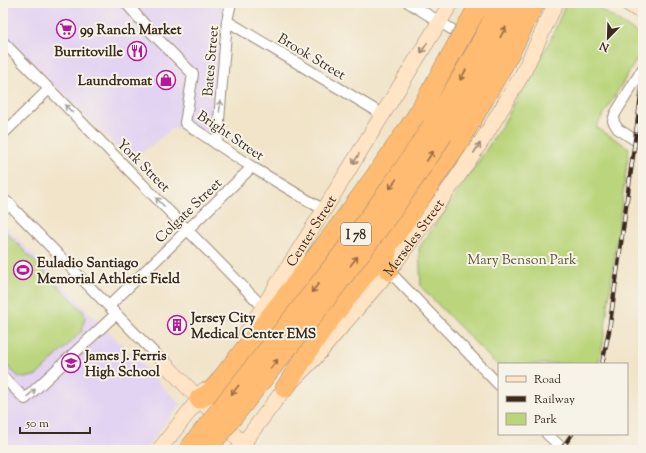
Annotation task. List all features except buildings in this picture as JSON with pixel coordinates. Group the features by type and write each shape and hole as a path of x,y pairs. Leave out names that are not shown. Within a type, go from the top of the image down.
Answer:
{"highway":[{"path":"199,399 209,393 218,383 327,242 380,170 419,112 480,3"},
{"name":"I 78","path":"188,450 360,229 402,172 459,82 501,3"},
{"name":"I 78","path":"207,450 406,192 465,100 517,3"},
{"path":"285,388 320,333 388,246 461,138 508,57 534,3"},
{"path":"388,246 385,263 389,271"}],"main road":[{"name":"Center Street","path":"159,450 199,399 209,382 264,308 451,3"},
{"name":"Merseles Street","path":"244,448 285,388 314,359 389,271 459,175 523,73 556,3"},
{"path":"627,3 643,13"},
{"path":"163,362 244,448"}],"street":[{"name":"Bright Street","path":"126,3 151,32 193,74 185,123 252,167 324,210"},
{"name":"Bates Street","path":"217,145 227,21 231,3"},
{"path":"409,3 523,73"},
{"name":"Brook Street","path":"227,21 382,114"},
{"name":"York Street","path":"3,42 264,308"},
{"path":"643,68 614,114 612,120 618,129 643,145"},
{"path":"3,134 49,89"},
{"name":"Colgate Street","path":"109,306 252,167"},
{"path":"6,202 163,362"},
{"path":"389,271 498,384"},
{"path":"3,377 24,399 116,314"},
{"path":"548,435 564,450"}],"shaded area":[{"path":"3,3 229,3 217,148 175,127 131,161 3,35"},
{"name":"James J. Ferris High School","path":"3,224 180,404 144,450 3,450"}],"green space":[{"name":"Mary Benson Park","path":"566,3 591,3 643,37 643,49 596,127 629,148 603,343 598,363 498,363 498,366 421,287 419,248 485,152 507,117 551,39"},
{"name":"Euladio Santiago Memorial Athletic Field","path":"3,229 83,311 85,317 82,331 37,375 26,378 19,377 3,362"}],"railway":[{"path":"602,363 609,331 643,82"},
{"path":"561,450 571,435"}],"place":[{"name":"99 Ranch Market","path":"66,29"},
{"name":"Burritoville","path":"137,51"},
{"name":"Laundromat","path":"166,80"},
{"name":"Euladio Santiago Memorial Athletic Field","path":"23,270"},
{"name":"Jersey City Medical Center EMS","path":"177,325"},
{"name":"James J. Ferris High School","path":"71,363"}]}
